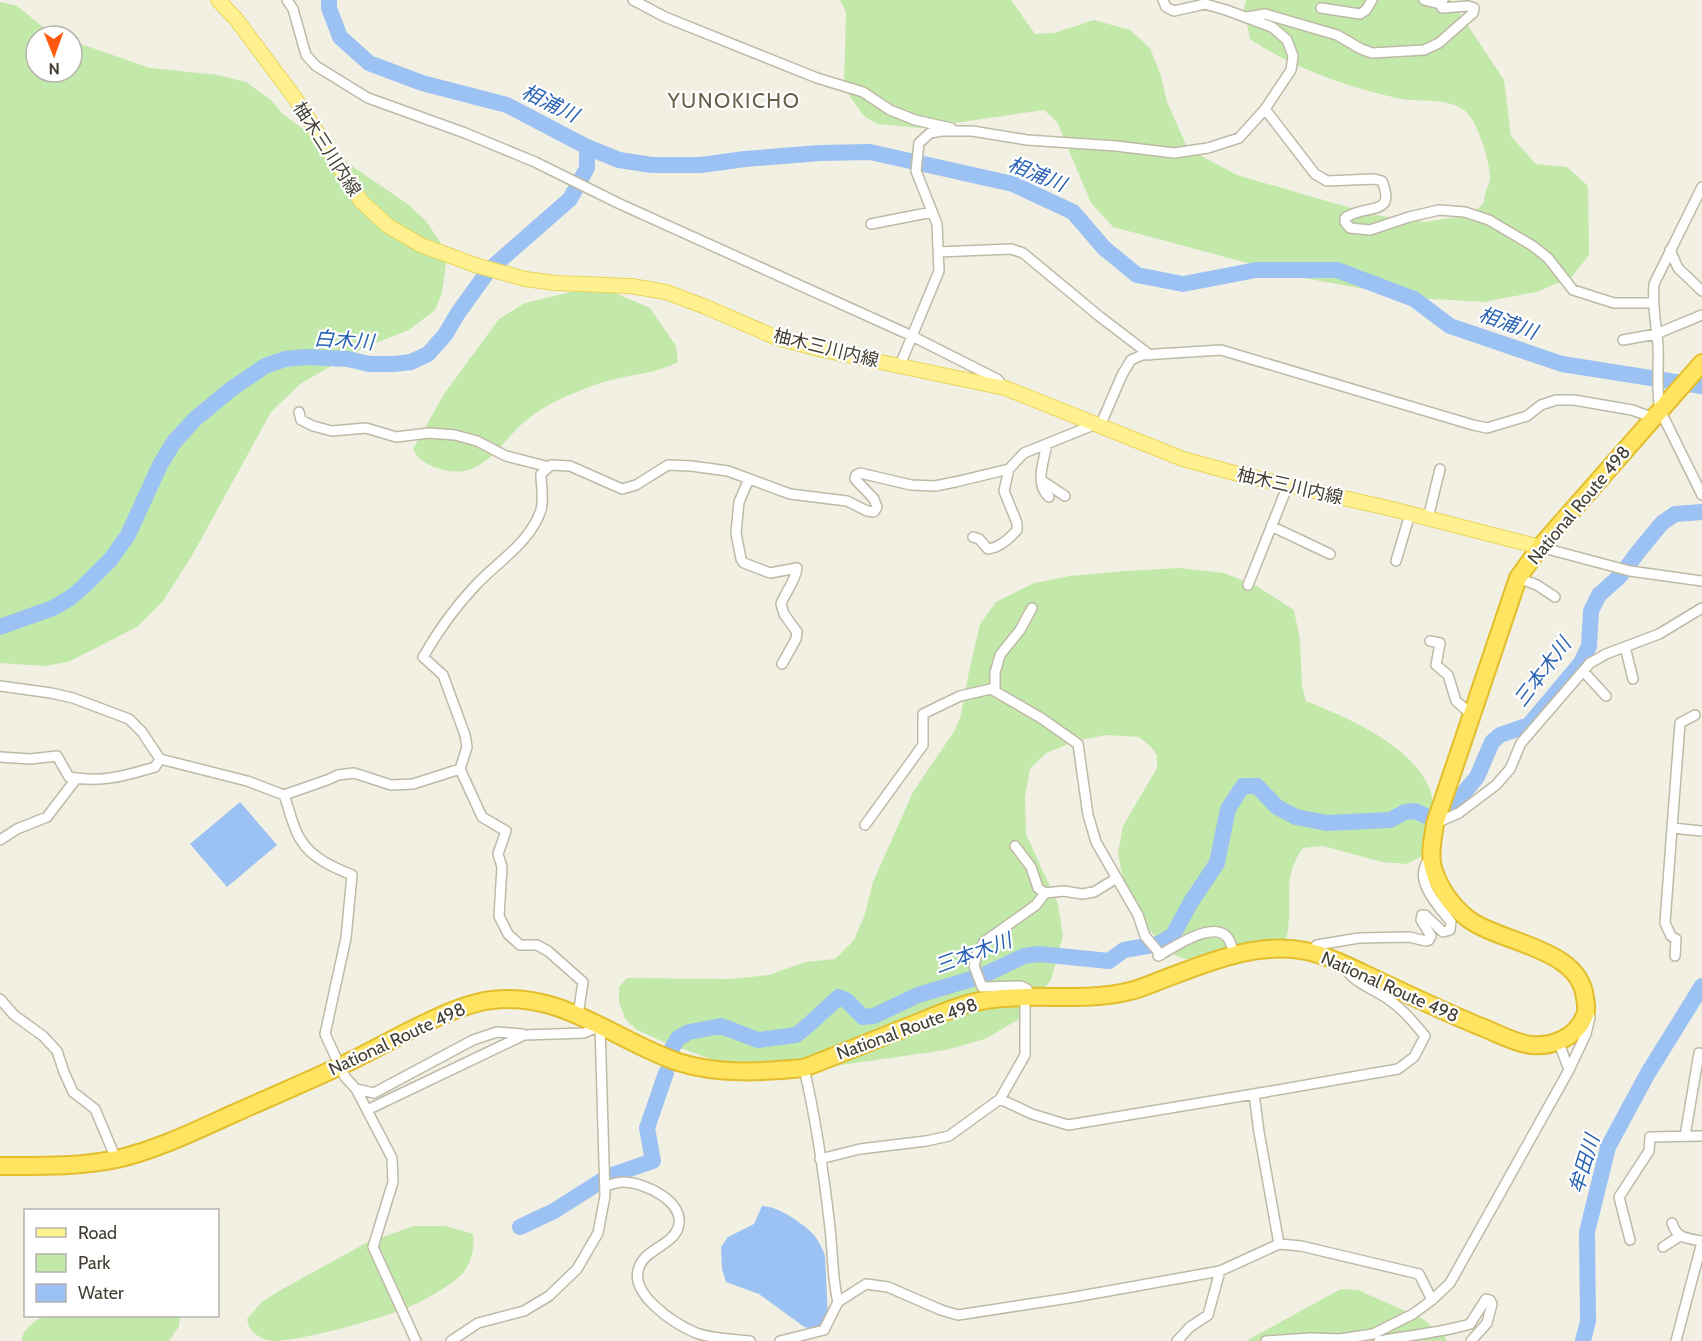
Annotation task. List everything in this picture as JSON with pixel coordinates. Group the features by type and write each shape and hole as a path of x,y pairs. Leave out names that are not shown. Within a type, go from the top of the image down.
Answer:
{"highway":[{"name":"National Route 498","path":"1586,1005 1582,984 1577,975 1561,961 1492,931 1468,918 1452,903 1433,866 1435,824 1518,578 1540,547 1659,408 1698,369"},
{"name":"National Route 498","path":"0,1166 58,1166 116,1159 159,1147 340,1066 460,1007 492,999 520,999 550,1004 678,1062 718,1071 804,1068 953,1008 985,1000 1096,996 1130,991 1223,957 1280,948 1310,952 1341,963 1470,1023 1520,1043 1546,1045 1559,1043"},
{"path":"1559,1043 1575,1030 1585,1015 1586,1005"}],"main road":[{"name":"柚木三川内線","path":"218,0 236,19 289,90 361,201 388,226 421,245 475,265 525,279 556,283 631,286 666,292 777,338 823,350 1005,388 1183,459 1540,547"}],"street":[{"path":"287,0 293,9 306,55 316,66 368,98 465,133 535,162 620,204 912,336 997,379 1005,388"},
{"path":"633,0 665,17 806,74 863,92 890,110 915,120 958,131"},
{"path":"900,366 939,272 937,225 916,171 919,143 930,133 958,131 1174,153 1208,148 1239,138 1265,109 1291,70 1293,57 1287,40 1272,27 1205,4 1174,11 1166,7 1163,0"},
{"path":"1322,8 1360,14 1366,10 1372,0"},
{"path":"1245,17 1265,14 1337,35 1360,49 1372,53 1424,50 1439,43 1473,13 1474,8 1468,6 1442,8 1442,2 1424,0"},
{"path":"1265,109 1315,174 1328,181 1374,178 1382,181 1387,194 1386,201 1381,207 1351,213 1345,218 1350,228 1370,230 1439,210 1465,212 1489,220 1533,246 1548,258 1572,290 1614,303 1653,303"},
{"path":"1702,187 1654,284 1653,303 1658,344 1659,408 1702,495"},
{"path":"871,224 932,212"},
{"path":"938,252 1011,249 1023,253 1150,355"},
{"path":"1670,250 1678,268 1702,291"},
{"path":"1623,340 1656,334 1702,315"},
{"path":"973,537 980,539 988,549 1012,537 1017,530 1017,523 1004,491 1010,470 1024,453 1098,425 1131,360 1142,355 1221,350 1473,426 1487,428 1527,416 1541,405 1556,399 1574,399 1632,410 1659,408"},
{"path":"299,412 301,420 332,431 366,428 396,437 429,433 454,435 477,441 506,456 549,467"},
{"path":"1047,444 1041,488 1049,497"},
{"path":"578,1015 583,982 548,951 537,945 520,945 508,934 499,916 502,867 498,854 506,831 482,817 460,769 467,747 465,735 443,675 423,657 442,625 473,588 519,545 531,529 542,509 541,474 551,465 570,466 621,489 636,485 668,465 729,471 790,494 847,501 874,512 877,507 874,500 855,479 860,472 911,485 935,486 1010,470"},
{"path":"1428,518 1440,469"},
{"path":"749,479 739,502 736,533 741,559 744,563 770,573 797,568 792,585 786,591 781,604 784,614 796,632 796,639 782,664"},
{"path":"1041,480 1065,496"},
{"path":"1248,585 1288,485"},
{"path":"1396,561 1410,514"},
{"path":"1272,526 1330,554"},
{"path":"1540,547 1630,571 1702,581"},
{"path":"1518,578 1537,585 1555,597"},
{"path":"994,691 995,673 1000,655 1020,630 1032,608"},
{"path":"1435,824 1459,813 1496,785 1510,769 1521,743 1590,663 1659,634 1702,608"},
{"path":"1430,640 1440,643 1436,665 1448,675 1456,701 1471,714"},
{"path":"1624,647 1633,679"},
{"path":"1583,671 1606,696"},
{"path":"0,686 73,698 129,719 142,732 160,759 247,781 284,795 338,775 354,773 391,785 413,784 460,769"},
{"path":"865,825 923,745 923,714 960,696 991,689 1041,718 1078,744 1088,815 1096,842 1138,915 1145,936 1159,955 1208,931 1221,932 1228,938 1234,954"},
{"path":"1675,956 1676,939 1671,936 1665,923 1680,723 1695,715"},
{"path":"0,757 30,759 57,756 69,777 88,781 125,777 155,767 160,759"},
{"path":"0,840 17,829 48,817 76,778"},
{"path":"284,795 301,841 314,854 333,867 352,875 346,938 325,1034 345,1077 356,1089 392,1158 393,1182 373,1247 416,1341"},
{"path":"1672,828 1702,831"},
{"path":"1015,846 1031,867 1038,888 1045,893 1094,892 1118,878"},
{"path":"1310,952 1317,945 1359,938 1409,937 1430,940 1431,936 1421,920 1422,915 1425,915 1443,933 1450,930 1451,922 1436,903 1424,880 1425,864 1432,856"},
{"path":"820,1159 860,1149 949,1136 1000,1099 1024,1055 1027,989 1021,986 982,987 974,966 977,954 984,942 1036,905 1045,893"},
{"path":"1000,1099 1032,1114 1068,1125 1398,1069 1414,1057 1425,1036 1409,1016 1388,999 1350,977 1341,963"},
{"path":"0,999 14,1015 43,1036 57,1051 74,1092 95,1109 116,1159"},
{"path":"1266,1341 1352,1339 1373,1334 1413,1314 1450,1283 1569,1070 1588,1026 1590,1017 1586,1005"},
{"path":"356,1089 374,1093 473,1040 497,1032 524,1035 584,1033 600,1026 605,1197 598,1233 578,1269 549,1296 524,1311 478,1323 451,1341"},
{"path":"367,1110 524,1035"},
{"path":"1559,1043 1569,1070"},
{"path":"1685,1136 1699,1053"},
{"path":"804,1068 820,1159 830,1230 834,1285 838,1302"},
{"path":"1254,1094 1258,1132 1279,1244"},
{"path":"1630,1240 1619,1197 1649,1151 1650,1137 1702,1136"},
{"path":"605,1186 623,1182 648,1188 674,1203 680,1214 680,1224 675,1235 641,1262 638,1271 640,1286 648,1299 664,1315 697,1333 750,1341"},
{"path":"1672,1222 1675,1232 1680,1236 1702,1242 1676,1341"},
{"path":"1664,1247 1680,1236"},
{"path":"780,1341 824,1330 838,1302 866,1284 888,1287 941,1310 958,1314 1069,1298 1220,1270 1279,1244 1301,1246 1419,1274 1432,1300"},
{"path":"1178,1341 1190,1327 1208,1315 1220,1270"},
{"path":"1379,1341 1422,1333 1434,1334 1470,1324 1486,1299 1490,1300 1492,1304 1487,1323 1471,1341"}],"green space":[{"path":"840,0 1011,0 1035,34 1054,33 1094,20 1130,30 1150,48 1161,76 1167,102 1188,149 1237,175 1375,215 1425,222 1470,215 1484,203 1490,180 1489,170 1482,141 1469,115 1458,106 1450,104 1402,99 1362,89 1323,76 1285,59 1250,39 1244,8 1246,0 1451,0 1504,80 1511,136 1536,164 1567,167 1588,186 1589,255 1571,278 1536,292 1484,302 1414,298 1304,278 1113,227 1091,203 1057,122 1044,110 921,128 877,124 864,116 844,88 846,12"},
{"path":"0,2 17,6 40,24 24,24 24,84 84,84 84,45 150,68 218,75 246,82 339,157 409,205 426,221 440,242 446,263 442,293 435,310 409,330 363,348 300,384 271,412 193,554 163,601 137,627 68,662 44,666 0,663"},
{"path":"579,290 613,292 650,308 676,346 678,362 654,371 595,385 543,408 518,428 492,455 472,469 458,472 443,470 421,460 413,449 444,394 499,319 525,303"},
{"path":"1179,568 1224,573 1255,585 1294,610 1300,640 1302,686 1306,701 1369,730 1409,759 1424,777 1432,797 1433,819 1424,855 1407,864 1382,862 1323,846 1303,848 1291,875 1289,924 1285,943 1213,963 1189,960 1169,953 1149,929 1122,875 1118,853 1123,826 1157,768 1157,755 1139,737 1107,735 1079,740 1046,753 1030,769 1025,797 1026,834 1058,904 1063,936 1051,980 1021,1018 985,1039 946,1050 785,1073 724,1064 637,1030 625,1019 619,1002 619,987 627,978 730,979 769,975 805,962 835,959 854,940 865,914 873,882 913,792 955,730 961,715 980,624 996,602 1034,583 1070,576"},
{"path":"414,1226 445,1226 473,1234 474,1244 469,1264 458,1278 443,1289 391,1314 301,1338 273,1341 260,1337 250,1328 247,1319 262,1302 279,1291 366,1243"},
{"path":"1341,1289 1358,1290 1423,1319 1447,1341 1246,1341"},
{"path":"41,1317 180,1317 179,1326 169,1341 22,1341 26,1329"}],"water":[{"path":"240,802 277,845 227,887 190,844"},
{"path":"762,1206 774,1208 794,1219 813,1233 821,1246 825,1256 828,1317 824,1325 812,1330 759,1294 726,1282 722,1269 721,1247 728,1237 754,1224"}],"waterway":[{"name":"相浦川","path":"329,0 329,8 340,37 369,63 422,83 507,105 587,147 619,160 652,165 701,165 820,153 870,152 1013,184 1073,212 1104,248 1137,275 1183,284 1256,270 1337,270 1414,299 1450,326 1562,364 1702,386"},
{"name":"白木川","path":"0,627 53,608 83,587 111,559 128,535 160,465 174,442 195,419 230,390 265,366 285,359 306,357 348,359 369,364 394,364 411,362 428,354 445,335 489,270 570,199 587,168 587,147"},
{"name":"三本木川","path":"1451,808 1477,777 1492,742 1500,735 1529,725 1581,663 1589,646 1591,611 1599,595 1621,575 1662,523 1675,514 1702,512"},
{"name":"三本木川","path":"671,1050 678,1038 689,1032 721,1026 758,1040 796,1035 839,997 846,1000 863,1017 874,1016 918,995 982,976 1024,956 1039,954 1109,961 1124,950 1158,944 1173,935 1191,902 1217,863 1228,809 1243,786 1257,786 1277,807 1296,817 1327,823 1390,820 1405,812 1415,811 1426,816"},
{"name":"牟田川","path":"1583,1341 1588,1321 1587,1232 1608,1147 1648,1073 1702,986"},
{"name":"三本木川","path":"520,1227 554,1211 609,1176 653,1161 647,1128 666,1073"}],"district":[{"name":"YUNOKICHO","path":"734,100"}]}
